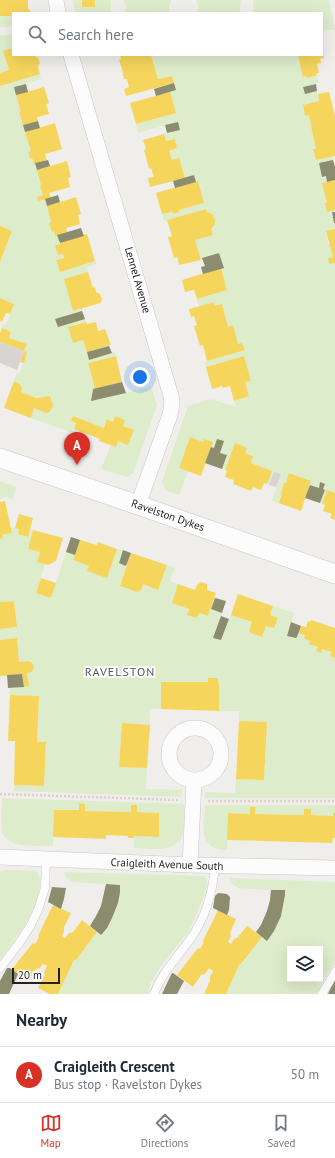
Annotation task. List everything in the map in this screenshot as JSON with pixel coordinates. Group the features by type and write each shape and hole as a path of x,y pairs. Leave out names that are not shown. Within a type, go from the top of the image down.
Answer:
{"street":[{"path":"56,0 58,12"},
{"name":"Lennel Avenue","path":"71,56 171,396 172,404 170,414 138,505"},
{"name":"Ravelston Dykes","path":"0,458 335,574"},
{"path":"190,864 194,780"},
{"name":"Craigleith Avenue South","path":"0,857 335,868"}],"lane":[{"path":"0,968 20,942 31,925 38,910 45,888 46,859"},
{"path":"154,994 165,971 191,938 199,924 210,896 215,865"},
{"path":"322,994 335,972"}],"path":[{"path":"0,794 193,801 335,801"}],"green space":[{"path":"72,0 111,0 111,12 76,12"},
{"path":"123,0 171,0 169,6 170,12 125,12 126,6"},
{"path":"196,0 242,0 240,12 198,12"},
{"path":"253,0 329,0 335,30 323,30 323,12 254,12"},
{"path":"0,16 12,16 12,27 0,27"},
{"path":"0,35 12,35 12,48 3,51 9,70 0,73"},
{"path":"151,56 298,56 307,78 317,75 319,83 303,87 305,94 317,91 319,101 303,105 305,115 309,115 316,149 313,150 316,160 333,156 333,160 319,163 322,177 326,176 327,182 322,183 327,203 325,204 327,211 335,210 335,212 332,213 335,221 335,229 326,232 328,244 330,244 335,263 335,493 327,491 322,504 320,503 325,490 323,489 325,484 321,482 319,488 310,485 311,481 290,473 286,483 284,483 279,503 272,501 281,474 274,472 269,485 267,484 271,471 251,463 253,456 245,453 247,448 235,444 225,470 222,469 227,455 220,453 224,441 217,439 214,448 211,447 212,442 204,439 203,442 190,437 179,468 188,471 179,495 165,490 162,482 188,406 211,399 236,407 234,401 249,396 245,382 250,381 244,356 206,367 204,362 245,350 242,343 238,344 233,326 228,327 222,304 214,306 214,302 199,306 197,299 227,290 221,268 224,267 219,253 200,259 195,240 213,235 211,229 214,224 213,216 205,209 164,221 162,214 173,212 174,214 179,212 179,210 204,203 198,181 196,182 194,175 185,178 179,158 172,160 169,151 177,148 175,139 166,141 164,134 180,130 178,122 138,133 136,124 176,113 170,92 176,90 172,76 158,79"},
{"path":"40,74 41,79 14,87 21,112 19,112 31,151 28,152 30,158 32,158 34,164 35,163 41,185 43,195 37,197 38,201 45,199 52,232 54,231 55,236 57,235 60,244 55,245 58,255 63,254 64,258 56,260 60,272 95,261 96,264 87,267 88,272 64,279 73,311 82,309 82,311 55,319 58,326 85,318 86,322 68,327 73,343 83,340 89,360 115,352 116,356 88,363 95,389 93,389 91,400 151,387 157,405 133,473 127,477 101,469 111,445 116,447 118,441 128,445 134,430 107,419 104,428 73,416 71,421 76,423 74,429 71,428 73,433 31,418 34,408 46,413 50,412 53,405 50,396 36,398 21,392 22,388 20,384 14,381 17,373 20,374 27,353 24,351 27,344 9,338 11,332 2,328 3,324 6,325 14,304 0,298 0,262 12,231 0,226 0,86"},
{"path":"0,481 17,487 12,499 6,497 0,499"},
{"path":"11,527 19,529 18,534 28,537 30,529 33,530 28,549 40,552 37,562 45,564 36,593 51,598 66,552 75,555 73,560 89,566 107,578 117,549 123,550 119,563 126,566 120,586 137,592 141,590 143,584 158,590 167,565 175,568 170,581 178,584 172,603 189,609 187,615 197,618 199,613 208,616 211,609 222,613 214,638 221,640 231,615 274,628 278,618 270,615 273,606 294,613 287,636 295,638 297,637 298,633 305,635 304,639 310,641 310,644 318,647 317,651 321,652 322,649 332,652 330,656 335,658 335,798 205,798 205,792 235,793 236,779 264,780 267,722 239,721 239,711 219,711 218,678 208,678 208,682 162,682 161,709 150,709 150,725 122,723 119,766 147,768 146,789 182,790 181,797 14,791 14,785 44,786 46,743 37,742 39,696 10,695 10,688 29,686 27,673 30,673 33,670 33,664 29,661 19,662 17,638 0,640 0,629 17,627 14,601 0,602 0,539 2,535 12,533"},
{"path":"2,798 184,804 183,832 179,842 168,848 134,848 134,836 159,837 159,813 137,812 137,805 132,805 131,812 85,811 85,804 79,803 79,810 54,810 53,846 17,844 6,838 2,832"},
{"path":"205,805 335,805 335,813 333,816 311,815 311,809 305,809 304,815 256,814 256,808 250,807 250,814 228,813 227,850 217,849 211,846 204,835"},
{"path":"0,871 37,871 40,881 39,892 29,917 22,930 0,959"},
{"path":"64,872 205,876 207,882 205,894 191,927 160,967 151,983 148,994 58,994 74,960 76,960 97,932 100,935 102,934 109,923 117,905 120,885 72,882 66,878"},
{"path":"230,878 335,882 335,964 327,974 323,982 317,994 226,994 240,963 242,964 262,937 267,940 274,929 282,911 285,891 238,888 232,884"}],"building: Homes":[{"path":"0,0 28,0 28,8 30,12 12,12 12,16 0,16"},
{"path":"82,0 95,0 95,7 82,7"},
{"path":"12,48 12,56 36,56 40,63 38,67 40,74 0,86 0,73 9,70 3,51"},
{"path":"323,51 324,58 320,59 321,63 317,64 319,73 307,78 306,76 303,77 298,56 323,56"},
{"path":"120,56 151,56 158,79 172,76 174,83 126,96 124,89 129,87 127,79 124,79 119,60 121,59"},
{"path":"44,87 49,103 46,104 49,114 37,117 38,121 23,125 16,95"},
{"path":"170,92 176,113 136,124 130,103"},
{"path":"329,92 335,116 335,156 316,160 313,149 316,149 309,115 305,116 303,105 319,101 318,94"},
{"path":"55,123 62,149 45,154 47,160 34,164 28,152 31,151 25,132"},
{"path":"164,134 166,141 175,139 177,148 169,151 172,160 179,158 185,178 150,187 148,178 154,177 151,168 149,169 143,140"},
{"path":"67,161 71,177 68,178 70,187 49,193 51,198 38,201 37,197 43,195 37,170"},
{"path":"335,180 335,210 327,212 325,203 327,203 322,183"},
{"path":"198,181 204,203 179,210 179,212 173,214 173,212 162,214 156,193"},
{"path":"76,197 81,214 78,215 80,224 66,228 67,232 55,236 49,223 51,222 47,206"},
{"path":"206,209 207,212 212,214 215,219 215,224 211,229 213,235 195,240 201,260 179,265 177,257 174,258 168,237 172,236 167,220"},
{"path":"0,226 12,231 0,262"},
{"path":"335,229 335,263 329,264 328,258 333,257 326,231"},
{"path":"87,234 95,261 60,272 56,260 64,258 63,254 58,255 55,245"},
{"path":"221,268 227,290 197,299 194,290 185,292 182,280"},
{"path":"88,272 93,288 95,287 96,292 100,294 102,300 100,303 73,311 64,279"},
{"path":"0,298 14,304 10,314 6,313 2,322 0,321"},
{"path":"214,302 214,306 222,304 228,327 233,325 238,344 242,343 245,350 207,361 203,345 200,346 194,326 197,325 194,316 191,317 189,309"},
{"path":"86,322 87,324 96,322 98,331 105,329 111,345 87,352 83,340 73,343 68,327"},
{"path":"2,328 11,332 9,338 27,344 24,351 0,342 0,333"},
{"path":"24,351 27,352 24,363 20,362"},
{"path":"116,356 122,382 95,389 88,363"},
{"path":"244,356 251,381 245,382 249,396 234,401 230,386 223,388 222,386 212,389 206,367"},
{"path":"14,381 20,384 22,388 21,392 36,398 50,396 53,405 50,412 46,413 34,408 31,418 4,408"},
{"path":"73,416 104,428 107,419 113,422 115,416 125,420 123,426 134,430 128,445 118,441 116,447 74,429 76,423 71,421"},
{"path":"190,437 203,442 204,439 213,442 201,476 179,468"},
{"path":"235,443 247,448 245,453 253,456 251,463 272,471 267,484 264,483 261,490 253,487 251,491 233,484 234,480 225,477 227,471 225,470"},
{"path":"289,473 311,481 301,511 279,503 284,483 286,483"},
{"path":"327,490 335,493 335,520 330,518 332,514 323,511 325,505 322,504"},
{"path":"5,501 12,533 2,535 3,538 0,539 0,502"},
{"path":"19,514 33,518 28,537 18,534 19,529 15,528"},
{"path":"33,530 63,538 56,561 48,565 37,562 40,552 28,549"},
{"path":"80,540 97,545 98,542 117,549 107,578 87,571 89,566 73,560"},
{"path":"131,553 167,565 158,590 143,584 141,590 137,592 120,586"},
{"path":"41,578 56,583 51,598 36,593"},
{"path":"201,582 207,584 207,590 216,593 208,616 199,613 197,618 187,615 189,609 172,603 178,584 195,590 197,585"},
{"path":"238,594 273,606 270,615 278,618 274,628 266,626 262,637 249,632 252,622 231,615"},
{"path":"14,601 17,627 0,629 0,602"},
{"path":"311,620 335,628 335,658 330,656 332,652 322,649 321,653 316,651 318,647 309,644 310,641 304,639 305,635 298,633 301,626 306,627 308,621 310,622"},
{"path":"17,638 19,662 29,661 34,666 32,672 27,673 29,686 24,687 22,674 0,676 0,640"},
{"path":"208,678 218,678 219,711 161,709 161,682 208,682"},
{"path":"10,695 39,696 37,742 46,742 44,786 14,785 15,741 8,741"},
{"path":"239,721 267,722 264,780 236,779"},
{"path":"122,723 150,725 147,768 119,767"},
{"path":"79,803 85,804 85,811 131,812 131,805 137,805 137,812 159,813 159,837 134,836 134,838 128,838 128,836 106,835 106,839 53,837 54,810 79,810"},
{"path":"250,807 256,807 255,814 304,815 304,809 311,809 311,815 333,816 333,813 335,813 335,838 333,838 332,843 227,840 228,813 250,814"},
{"path":"53,905 71,913 64,927 62,936 65,938 69,933 73,932 82,920 97,932 76,960 74,960 58,994 50,994 38,988 45,975 44,972 47,966 43,964 40,968 36,969 27,981 12,969 33,943 35,944"},
{"path":"218,910 236,919 228,942 231,944 247,926 262,937 241,964 240,963 226,994 204,994 213,971 209,968 205,974 201,975 193,987 177,975 198,948 200,949"}],"building: Industry":[{"path":"174,83 176,90 156,96 154,89"},
{"path":"26,84 28,92 16,95 14,87"},
{"path":"316,84 317,91 305,94 303,87"},
{"path":"38,121 40,128 25,132 23,125"},
{"path":"178,122 180,130 167,133 165,125"},
{"path":"48,160 50,166 37,170 35,163"},
{"path":"333,160 335,167 335,180 327,182 326,176 322,177 319,163"},
{"path":"194,175 196,182 175,188 173,181"},
{"path":"58,195 60,202 47,206 45,199"},
{"path":"332,212 335,212 335,223 334,223"},
{"path":"81,228 84,236 60,243 57,235"},
{"path":"219,253 224,268 203,274 201,267 205,266 202,258"},
{"path":"82,311 85,319 58,327 55,319"},
{"path":"109,346 112,353 89,360 87,352"},
{"path":"122,382 126,393 91,401 93,389"},
{"path":"217,439 224,441 220,453 227,455 222,469 205,463 211,447 214,448"},
{"path":"320,482 325,484 323,489 325,490 320,503 305,498 310,485 319,488"},
{"path":"71,537 80,540 75,555 66,552"},
{"path":"123,550 131,553 126,566 119,563"},
{"path":"215,598 226,601 222,613 211,609"},
{"path":"221,616 229,619 221,640 213,638"},
{"path":"291,622 301,626 296,638 287,636"},
{"path":"22,674 24,687 8,688 7,675"},
{"path":"106,884 120,885 120,892 118,903 112,918 107,928 101,935 90,926 101,906"},
{"path":"52,887 66,888 61,909 48,902"},
{"path":"271,890 285,890 285,895 281,916 274,931 267,941 256,932 267,911"},
{"path":"218,893 227,894 230,897 227,915 213,908 215,896"},
{"path":"7,968 10,968 18,974 9,994 0,994 0,981"},
{"path":"172,973 184,981 177,994 162,994"},
{"path":"335,980 335,994 328,994 332,985"}],"building: Other":[{"path":"0,342 24,351 17,370 0,363"},
{"path":"274,472 281,474 276,487 269,485"}],"place":[{"name":"Craigleith Crescent","path":"77,465"}],"district":[{"name":"RAVELSTON","path":"120,671"}]}
